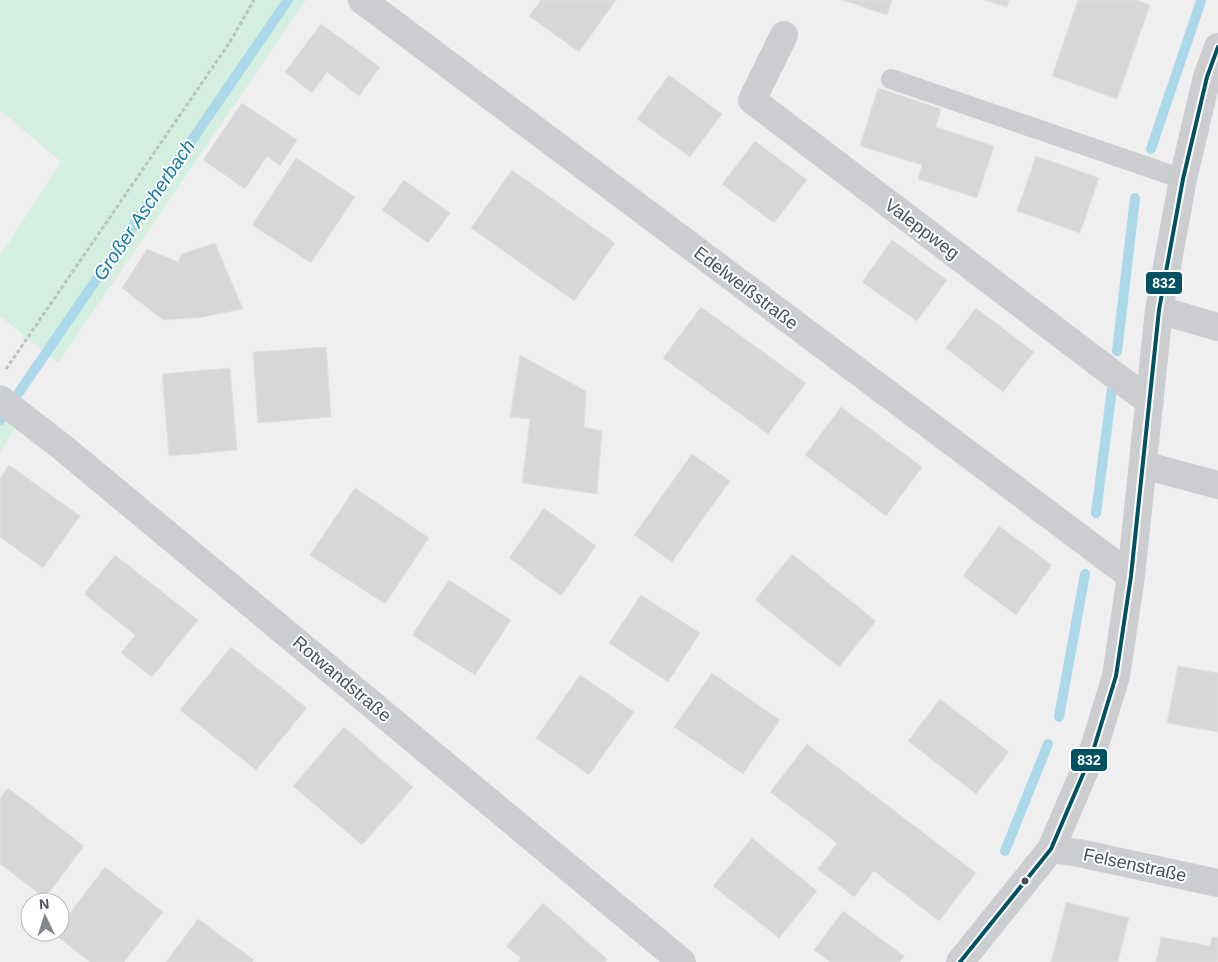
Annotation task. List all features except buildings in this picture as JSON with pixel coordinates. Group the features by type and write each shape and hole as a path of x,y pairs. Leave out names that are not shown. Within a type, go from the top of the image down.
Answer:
{"street":[{"name":"Edelweißstraße","path":"362,0 1131,576"},
{"name":"Valeppweg","path":"784,35 752,100 1150,402"},
{"path":"960,962 1051,849 1093,751 1116,676 1131,576 1159,310 1183,179 1207,77 1218,47"},
{"path":"1159,310 1218,326"},
{"name":"Rotwandstraße","path":"0,399 682,962"},
{"path":"1144,465 1218,485"},
{"name":"Felsenstraße","path":"1051,849 1079,853 1218,883"}],"lane":[{"path":"891,79 1183,179"}],"path":[{"path":"6,370 230,42 254,0"}],"green space":[{"path":"0,0 306,0 58,363 0,316 0,256 61,162 0,110"},
{"path":"0,414 16,427 0,452"}],"waterway":[{"name":"Großer Ascherbach","path":"0,420 288,0"},
{"path":"1151,149 1201,1"},
{"path":"1117,351 1135,198"},
{"path":"1096,513 1112,389"},
{"path":"1059,717 1085,574"},
{"path":"1005,851 1048,744"}],"transit line":[{"name":"832","path":"960,962 1051,849 1093,751 1116,676 1131,576 1159,310 1183,179 1207,77 1218,47"}]}
